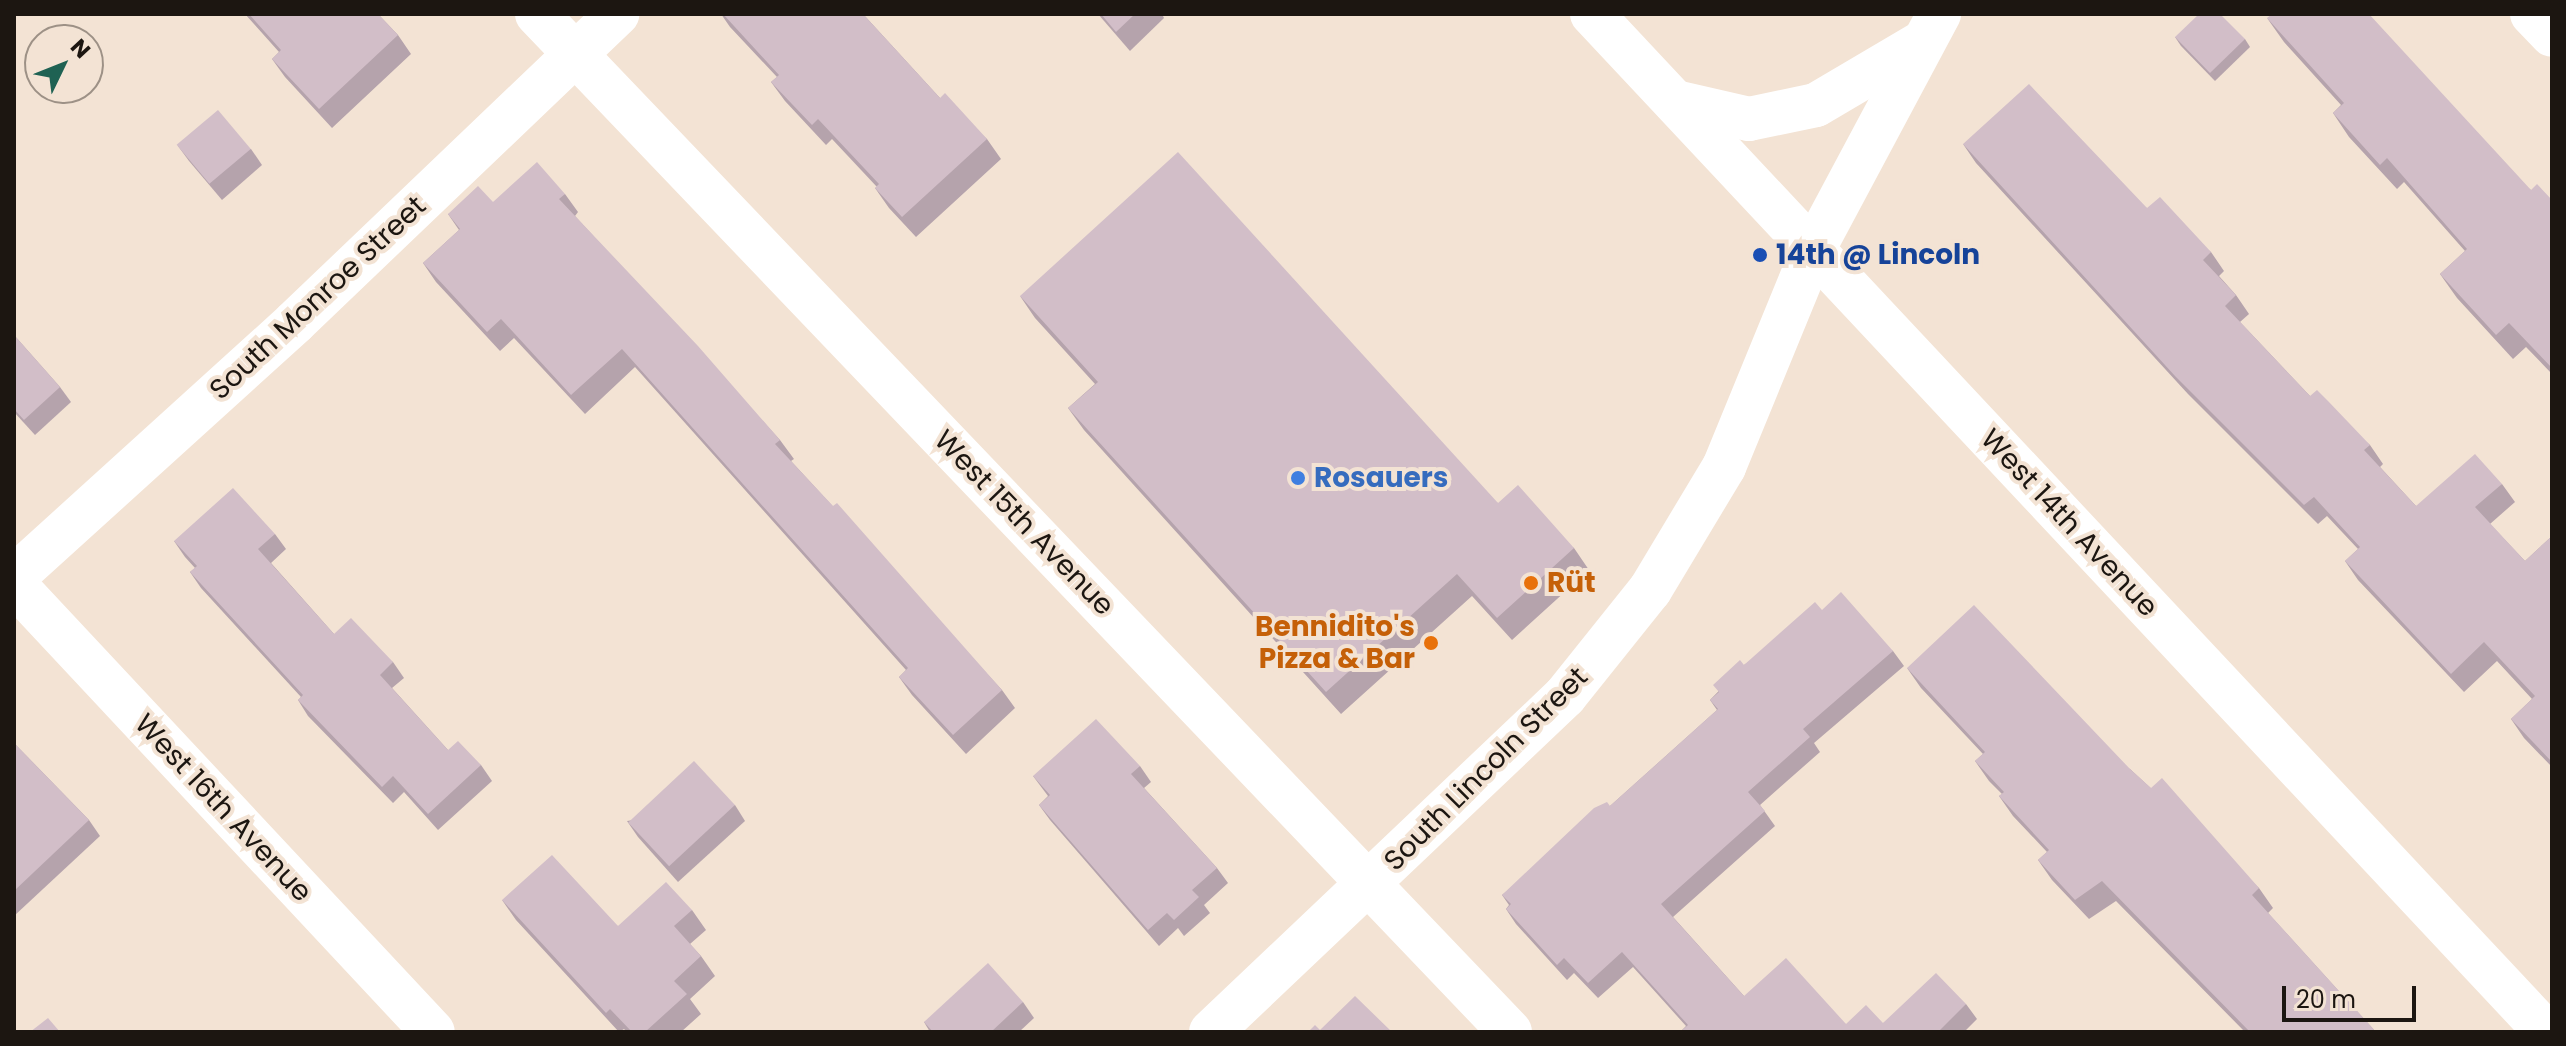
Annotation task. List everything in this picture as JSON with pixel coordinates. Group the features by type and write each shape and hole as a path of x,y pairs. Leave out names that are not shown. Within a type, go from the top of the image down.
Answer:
{"street":[{"name":"West 15th Avenue","path":"537,14 1510,1032"},
{"name":"South Monroe Street","path":"14,577 295,322 617,14"},
{"name":"West 14th Avenue","path":"1592,14 2546,1032"},
{"path":"2532,14 2552,35"},
{"path":"1675,102 1749,119 1816,105 1931,28"},
{"path":"1813,250 1931,28"},
{"name":"South Lincoln Street","path":"1211,1032 1565,696 1650,590 1724,467 1813,250"},
{"name":"West 16th Avenue","path":"14,584 433,1032"}],"building":[{"path":"249,14 378,14 398,35 319,109 272,59 281,50"},
{"path":"723,14 863,14 940,98 945,93 987,139 902,217 875,188 879,184 818,119 812,125 771,82 779,75"},
{"path":"1101,14 1135,14 1116,32"},
{"path":"2199,14 2220,14 2245,39 2210,73 2175,37"},
{"path":"2272,14 2369,14 2531,190 2537,184 2552,200 2552,368 2509,323 2496,335 2440,274 2467,249 2387,158 2380,165 2333,113 2344,103 2267,18"},
{"path":"2029,84 2147,208 2160,197 2211,252 2203,260 2236,295 2225,306 2310,396 2317,390 2328,401 2370,445 2364,450 2416,506 2475,454 2502,484 2475,507 2525,561 2552,536 2552,762 2511,719 2535,696 2484,642 2451,674 2345,561 2360,547 2314,497 2304,505 2175,376 1963,144"},
{"path":"218,110 251,149 209,184 177,145"},
{"name":"Rosauers","path":"1178,152 1498,503 1518,485 1574,548 1497,618 1457,574 1326,692 1068,408 1098,382 1020,296"},
{"path":"537,162 565,194 559,199 698,346 780,440 775,444 833,506 837,503 1002,690 953,735 899,677 908,668 622,349 571,395 501,319 487,332 423,263 460,229 448,214 478,186 493,202"},
{"path":"14,335 60,387 24,420 14,409"},
{"path":"233,488 275,534 258,549 334,634 351,618 393,662 380,675 448,750 458,741 481,765 428,814 393,776 382,787 298,700 303,695 190,572 197,566 174,541"},
{"path":"1841,592 1893,651 1803,729 1810,737 1748,792 1765,811 1661,904 1744,996 1786,958 1846,1024 1866,1005 1883,1023 1936,973 1966,1004 1938,1032 1680,1032 1688,1025 1622,952 1588,983 1564,958 1557,965 1506,909 1511,904 1502,895 1594,808 1607,802 1610,806 1718,709 1710,700 1719,692 1713,685 1740,660 1744,665 1815,602 1822,610"},
{"path":"1974,605 2130,769 2151,788 2162,778 2259,888 2252,895 2376,1032 2250,1032 2102,881 2075,900 2038,860 2049,850 1999,796 2004,792 1975,761 1985,752 1907,668"},
{"path":"1096,719 1140,766 1131,774 1217,868 1192,890 1199,897 1174,920 1167,913 1148,930 1039,805 1050,795 1033,776"},
{"path":"14,743 89,820 14,891"},
{"path":"694,761 735,805 669,866 628,822"},
{"path":"552,855 618,926 666,882 692,910 674,926 701,956 674,981 687,994 645,1032 632,1032 610,1009 606,1013 502,900"},
{"path":"988,963 1023,1002 991,1032 933,1032 924,1022"},
{"path":"1355,996 1392,1032 1308,1032 1315,1025 1320,1030"},
{"path":"48,1018 60,1032 30,1032"}],"place":[{"name":"14th @ Lincoln","path":"1760,255"},
{"name":"Rosauers","path":"1298,478"},
{"name":"Rüt","path":"1531,583"},
{"name":"Bennidito's Pizza & Bar","path":"1431,643"}]}
